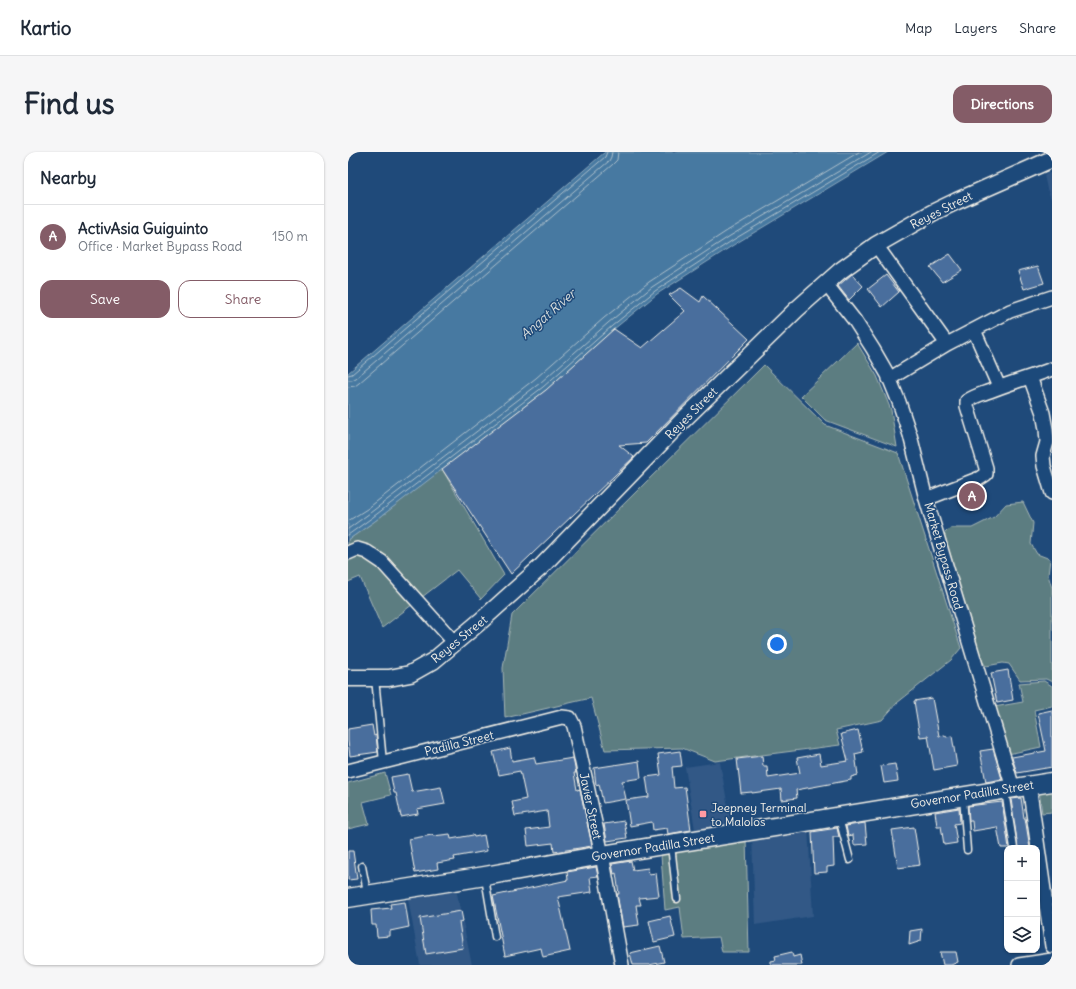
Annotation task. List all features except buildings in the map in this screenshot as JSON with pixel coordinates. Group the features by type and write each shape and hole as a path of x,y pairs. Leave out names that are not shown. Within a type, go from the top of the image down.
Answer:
{"main road":[{"name":"Governor Padilla Street","path":"348,898 838,816 1052,782"}],"street":[{"name":"Reyes Street","path":"348,678 389,678 410,674 433,661 541,567 682,421 796,310 840,271 876,245 932,213 957,200 1052,159"},
{"path":"876,245 947,344"},
{"path":"826,284 855,321 873,349 889,379 899,402 910,435 926,499"},
{"path":"889,379 947,344 1010,311 1052,297"},
{"path":"974,330 999,387"},
{"name":"Market Bypass Road","path":"1052,369 999,387 967,401 967,406 986,468 986,474 980,478 926,499 1015,787 1052,946"},
{"path":"1030,377 1043,413 1047,442 1043,456 1044,466 1052,493"},
{"path":"348,553 356,549 367,552 382,562 455,643"},
{"name":"Padilla Street","path":"348,771 562,717 570,718"},
{"name":"Javier Street","path":"570,718 574,726 602,855 622,965"},
{"path":"1019,965 1052,960"}],"lane":[{"path":"375,678 384,762"},
{"path":"1014,845 1015,787"},
{"path":"963,796 968,850"},
{"path":"838,816 850,860"},
{"path":"671,844 677,899"},
{"path":"362,866 368,895"},
{"path":"485,876 495,937"}],"shaded area":[{"path":"1052,172 1052,201 1047,189 1044,175"},
{"path":"720,762 731,824 695,830 685,767"},
{"path":"808,827 813,916 755,925 752,835"},
{"path":"455,884 472,965 420,965 407,893"}],"green space":[{"path":"857,343 877,376 891,410 897,447 825,420 801,396"},
{"path":"764,365 825,425 898,453 961,648 951,660 897,703 882,720 836,730 840,745 715,761 682,748 605,750 591,698 505,718 503,668 512,615"},
{"path":"442,469 504,575 481,599 457,570 382,628 360,577 348,582 348,540"},
{"path":"1023,502 1033,523 1031,544 1037,554 1050,559 1048,575 1052,588 1052,682 1046,679 1020,680 1009,664 1003,663 986,666 982,661 944,534 950,528 972,528 994,517 1006,504"},
{"path":"1044,681 1052,686 1052,706 1034,710 1041,747 1008,754 994,707 1023,702 1019,683"},
{"path":"385,773 391,795 363,802 369,824 348,829 348,783"},
{"path":"1052,788 1052,812 1042,813 1039,790"},
{"path":"746,839 749,952 722,952 719,937 684,939 680,907 665,910 661,855"}],"water":[{"name":"Angat River","path":"605,152 888,152 735,244 657,294 614,329 546,390 348,540 348,373"}],"place":[{"name":"ActivAsia Guiguinto","path":"972,496"},
{"name":"Jeepney Terminal to Malolos","path":"703,814"}]}
